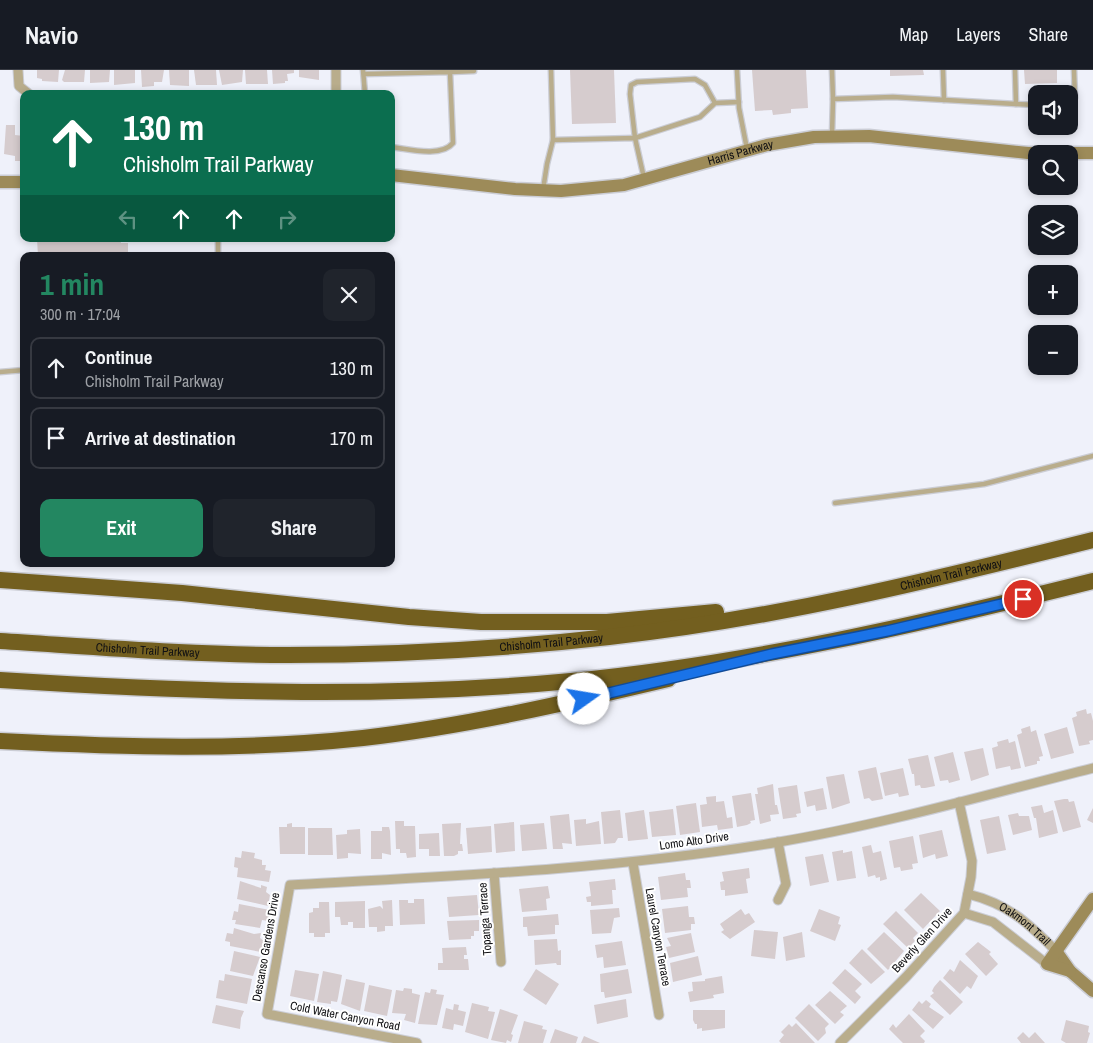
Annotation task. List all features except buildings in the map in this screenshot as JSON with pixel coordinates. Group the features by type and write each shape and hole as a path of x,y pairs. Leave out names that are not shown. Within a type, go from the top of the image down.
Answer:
{"highway":[{"name":"Chisholm Trail Parkway","path":"0,641 285,655 445,651 622,636 749,617 860,597 1093,540"},
{"path":"0,580 182,593 430,619 502,623 607,622 860,597"},
{"path":"0,741 117,746 225,747 363,738 473,722 556,706 772,654 887,631 1093,581"},
{"path":"0,680 244,692 372,693 569,681 650,672 772,654"}],"street":[{"path":"18,70 19,86 24,90"},
{"path":"336,70 336,90"},
{"name":"Harris Parkway","path":"395,176 543,190 624,185 747,150 814,137 832,136 869,136 1028,154 1093,153"},
{"path":"0,182 20,182"},
{"name":"Lomo Alto Drive","path":"290,885 633,863 778,842 880,823 1093,768"},
{"name":"Beverly Glen Drive","path":"840,1043 906,977 964,913 972,861 959,802"},
{"path":"778,842 786,884 778,900"},
{"name":"Laurel Canyon Terrace","path":"633,863 659,1015"},
{"name":"Topanga Terrace","path":"494,873 501,962"},
{"name":"Descanso Gardens Drive","path":"267,1014 290,885"},
{"name":"Oakmont Trail","path":"968,894 1005,906 1040,935 1056,951 1070,972 1093,992"},
{"path":"1047,964 1093,899"},
{"name":"Oakmont Trail","path":"964,913 993,922 1047,964 1070,972"},
{"name":"Cold Water Canyon Road","path":"267,1014 417,1043"}],"lane":[{"path":"543,190 546,164 553,140 551,70"},
{"path":"737,70 739,102 747,150"},
{"path":"832,70 832,136"},
{"path":"943,70 944,100"},
{"path":"1015,70 1016,104"},
{"path":"1074,70 1075,85"},
{"path":"365,90 363,72 474,71"},
{"path":"395,147 439,151 448,148 453,143 450,72"},
{"path":"645,179 635,138 630,94 631,85 637,82 695,79 705,85 715,103"},
{"path":"833,99 893,97 1028,105"},
{"path":"553,140 635,138 700,117 715,103 739,102"},
{"path":"0,372 20,370"},
{"path":"835,503 984,484 1093,456"}],"route":[{"path":"584,699 772,654 887,631 1023,599"}]}
